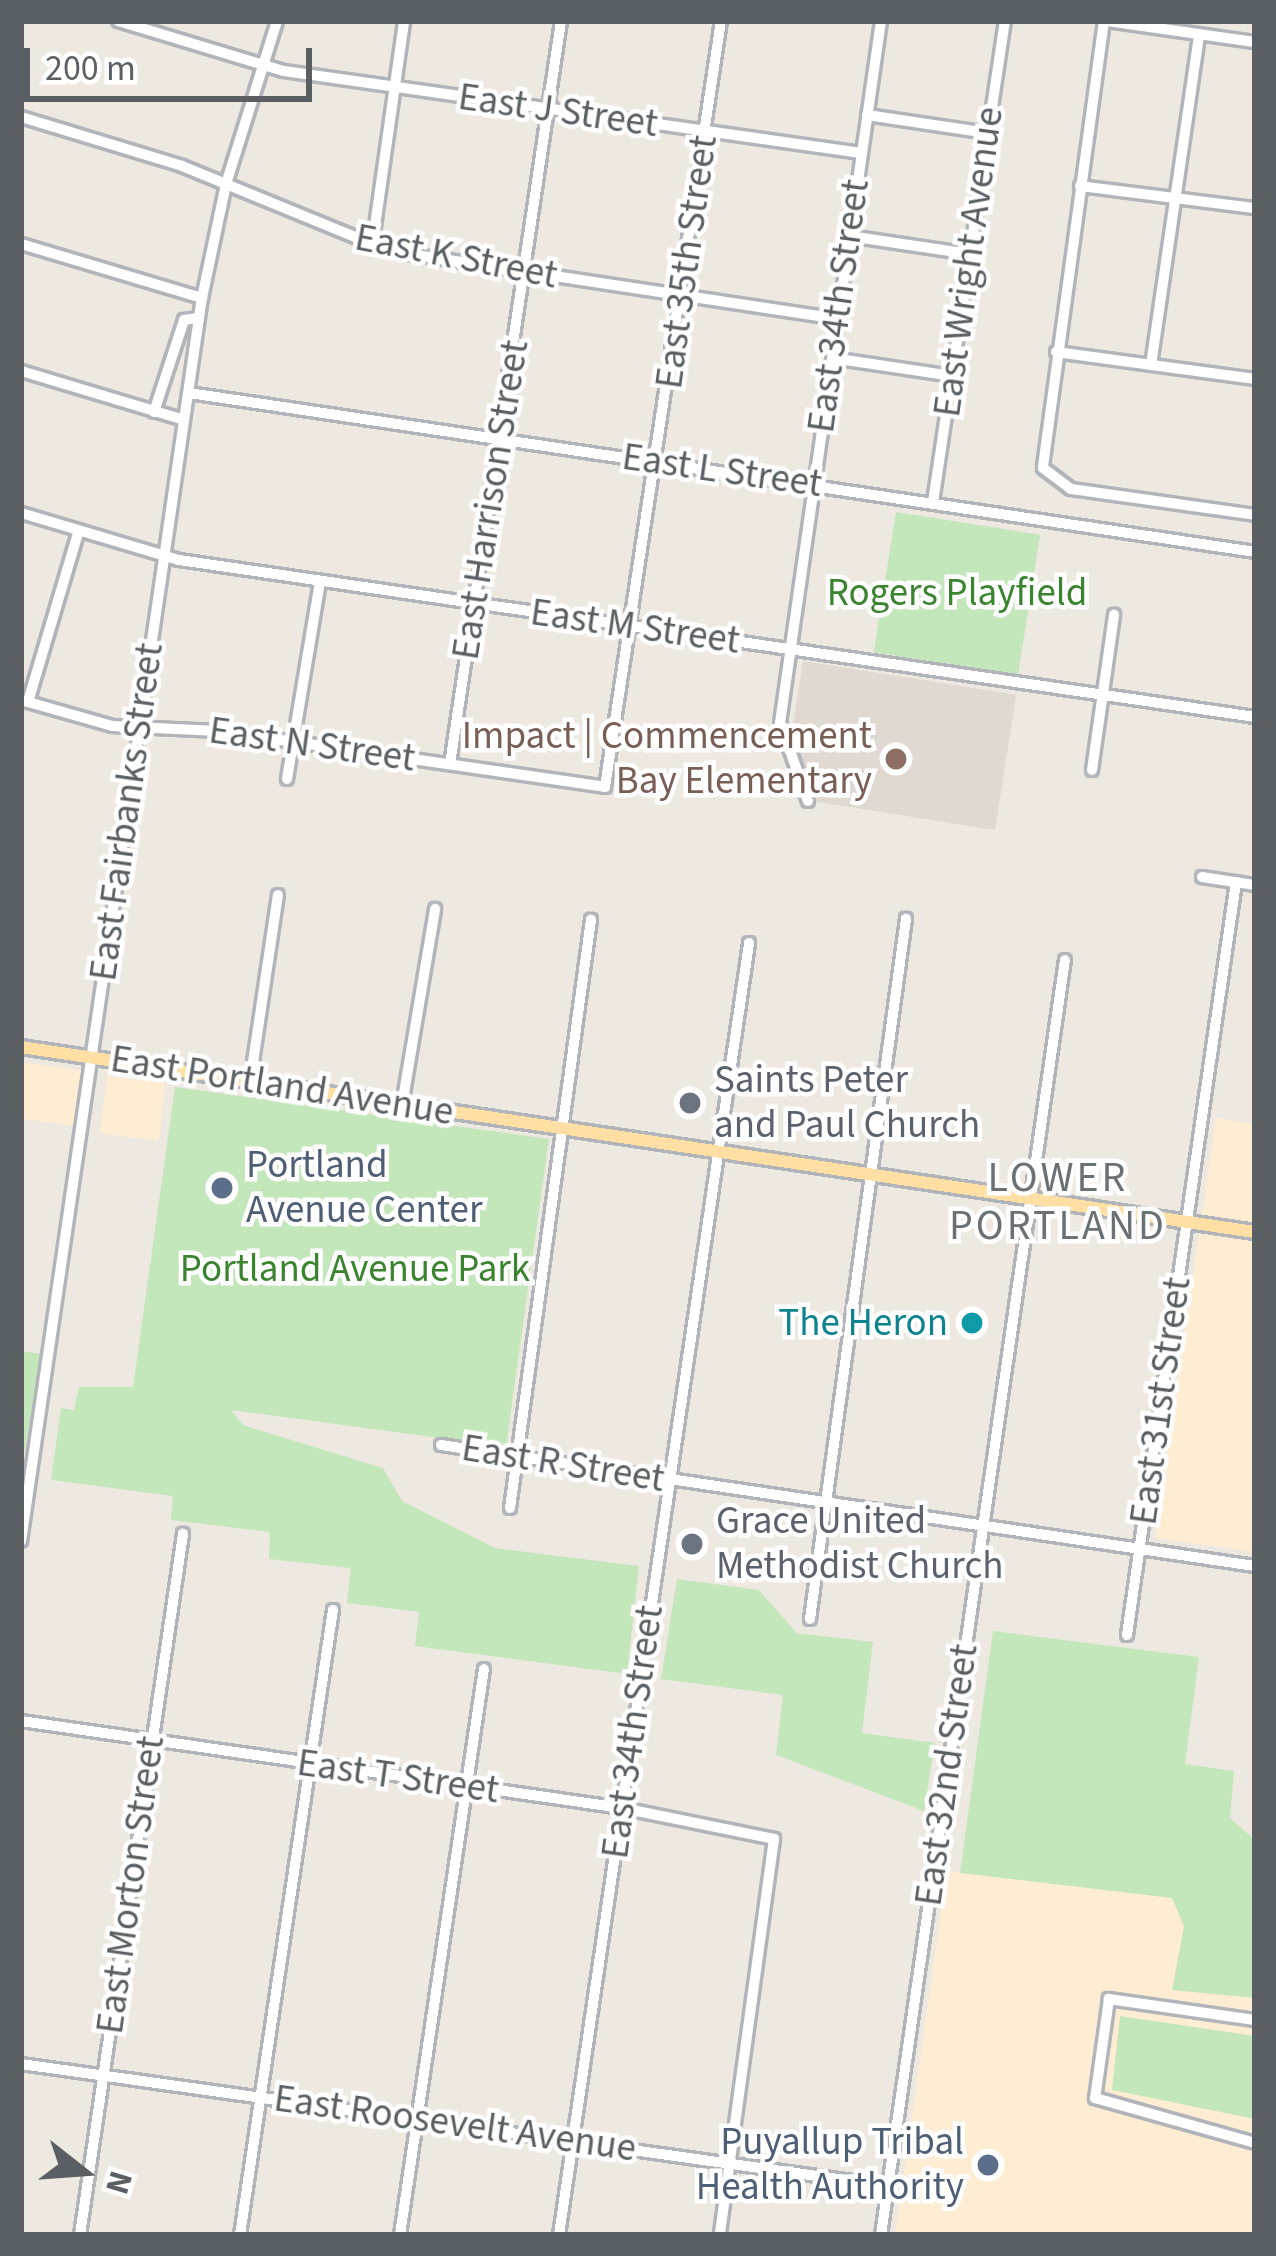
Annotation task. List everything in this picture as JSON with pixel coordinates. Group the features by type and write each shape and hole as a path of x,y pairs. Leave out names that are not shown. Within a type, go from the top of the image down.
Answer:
{"main road":[{"name":"East Portland Avenue","path":"21,1047 1255,1232"}],"street":[{"name":"East J Street","path":"118,21 262,66 861,153"},
{"name":"East Fairbanks Street","path":"21,1541 202,298 226,184 277,21"},
{"path":"372,247 404,21"},
{"name":"East Harrison Street","path":"451,764 561,21"},
{"name":"East 35th Street","path":"605,787 634,626 721,21"},
{"name":"East 34th Street","path":"808,801 780,723 881,21"},
{"name":"East Wright Avenue","path":"933,502 1005,21"},
{"path":"1255,42 1106,21 1042,458 1051,479 1255,515"},
{"path":"1151,365 1199,34"},
{"path":"866,115 988,133"},
{"name":"East K Street","path":"21,117 226,184 372,247 524,275 837,319"},
{"path":"1080,186 1255,208"},
{"path":"849,236 970,254"},
{"path":"21,244 202,298"},
{"path":"154,412 184,320 199,318"},
{"path":"1056,352 1255,380"},
{"path":"832,358 952,376"},
{"path":"21,371 184,420"},
{"name":"East L Street","path":"189,393 1255,552"},
{"name":"East M Street","path":"21,513 165,556 1255,717"},
{"path":"25,701 79,530"},
{"path":"287,779 320,581"},
{"path":"1092,770 1114,615"},
{"name":"East N Street","path":"25,701 140,726 295,741 605,787"},
{"path":"1202,877 1255,885"},
{"name":"East 31st Street","path":"1127,1635 1236,882"},
{"path":"250,1082 278,895"},
{"path":"402,1105 435,909"},
{"path":"810,1619 906,919"},
{"path":"510,1508 513,1458 591,920"},
{"name":"East 34th Street","path":"559,2235 749,944"},
{"name":"East 32nd Street","path":"881,2235 1065,960"},
{"name":"East R Street","path":"441,1445 1255,1566"},
{"name":"East Morton Street","path":"80,2235 183,1534"},
{"path":"240,2235 333,1610"},
{"path":"400,2235 484,1669"},
{"name":"East T Street","path":"21,1721 622,1808 774,1839 730,2164"},
{"path":"1255,2020 1109,1999 1095,2098 1255,2144"},
{"name":"East Roosevelt Avenue","path":"21,2064 888,2186"},
{"path":"720,2235 730,2164"}],"shaded area":[{"name":"Impact | Commencement Bay Elementary","path":"803,661 1016,695 995,830 782,796"},
{"path":"21,1062 83,1071 76,1126 21,1119"},
{"path":"107,1076 166,1083 158,1141 100,1134"},
{"path":"1216,1118 1255,1124 1255,1552 1155,1538"},
{"path":"947,1871 1255,1908 1255,2235 895,2235"}],"green space":[{"name":"Rogers Playfield","path":"896,512 1040,535 1018,675 874,652"},
{"name":"Portland Avenue Park","path":"175,1087 549,1139 506,1447 231,1410 243,1425 383,1468 402,1501 495,1548 639,1566 627,1674 415,1646 419,1612 347,1603 351,1568 269,1559 270,1532 171,1520 173,1496 51,1480 61,1408 74,1410 79,1387 133,1387"},
{"path":"21,1351 42,1354 21,1470"},
{"path":"677,1579 759,1590 797,1633 873,1642 862,1733 935,1743 924,1811 776,1755 783,1695 661,1679"},
{"path":"993,1631 1199,1657 1185,1764 1234,1771 1230,1818 1255,1840 1255,1998 1172,1990 1184,1926 1172,1898 960,1873"},
{"path":"1120,2016 1255,2036 1255,2119 1112,2090"}],"place":[{"name":"Impact | Commencement Bay Elementary","path":"896,759"},
{"name":"Saints Peter and Paul Church","path":"690,1103"},
{"name":"Portland Avenue Center","path":"222,1188"},
{"name":"The Heron","path":"972,1323"},
{"name":"Grace United Methodist Church","path":"692,1544"},
{"name":"Puyallup Tribal Health Authority","path":"988,2165"}],"district":[{"name":"LOWER PORTLAND","path":"1058,1202"}]}
